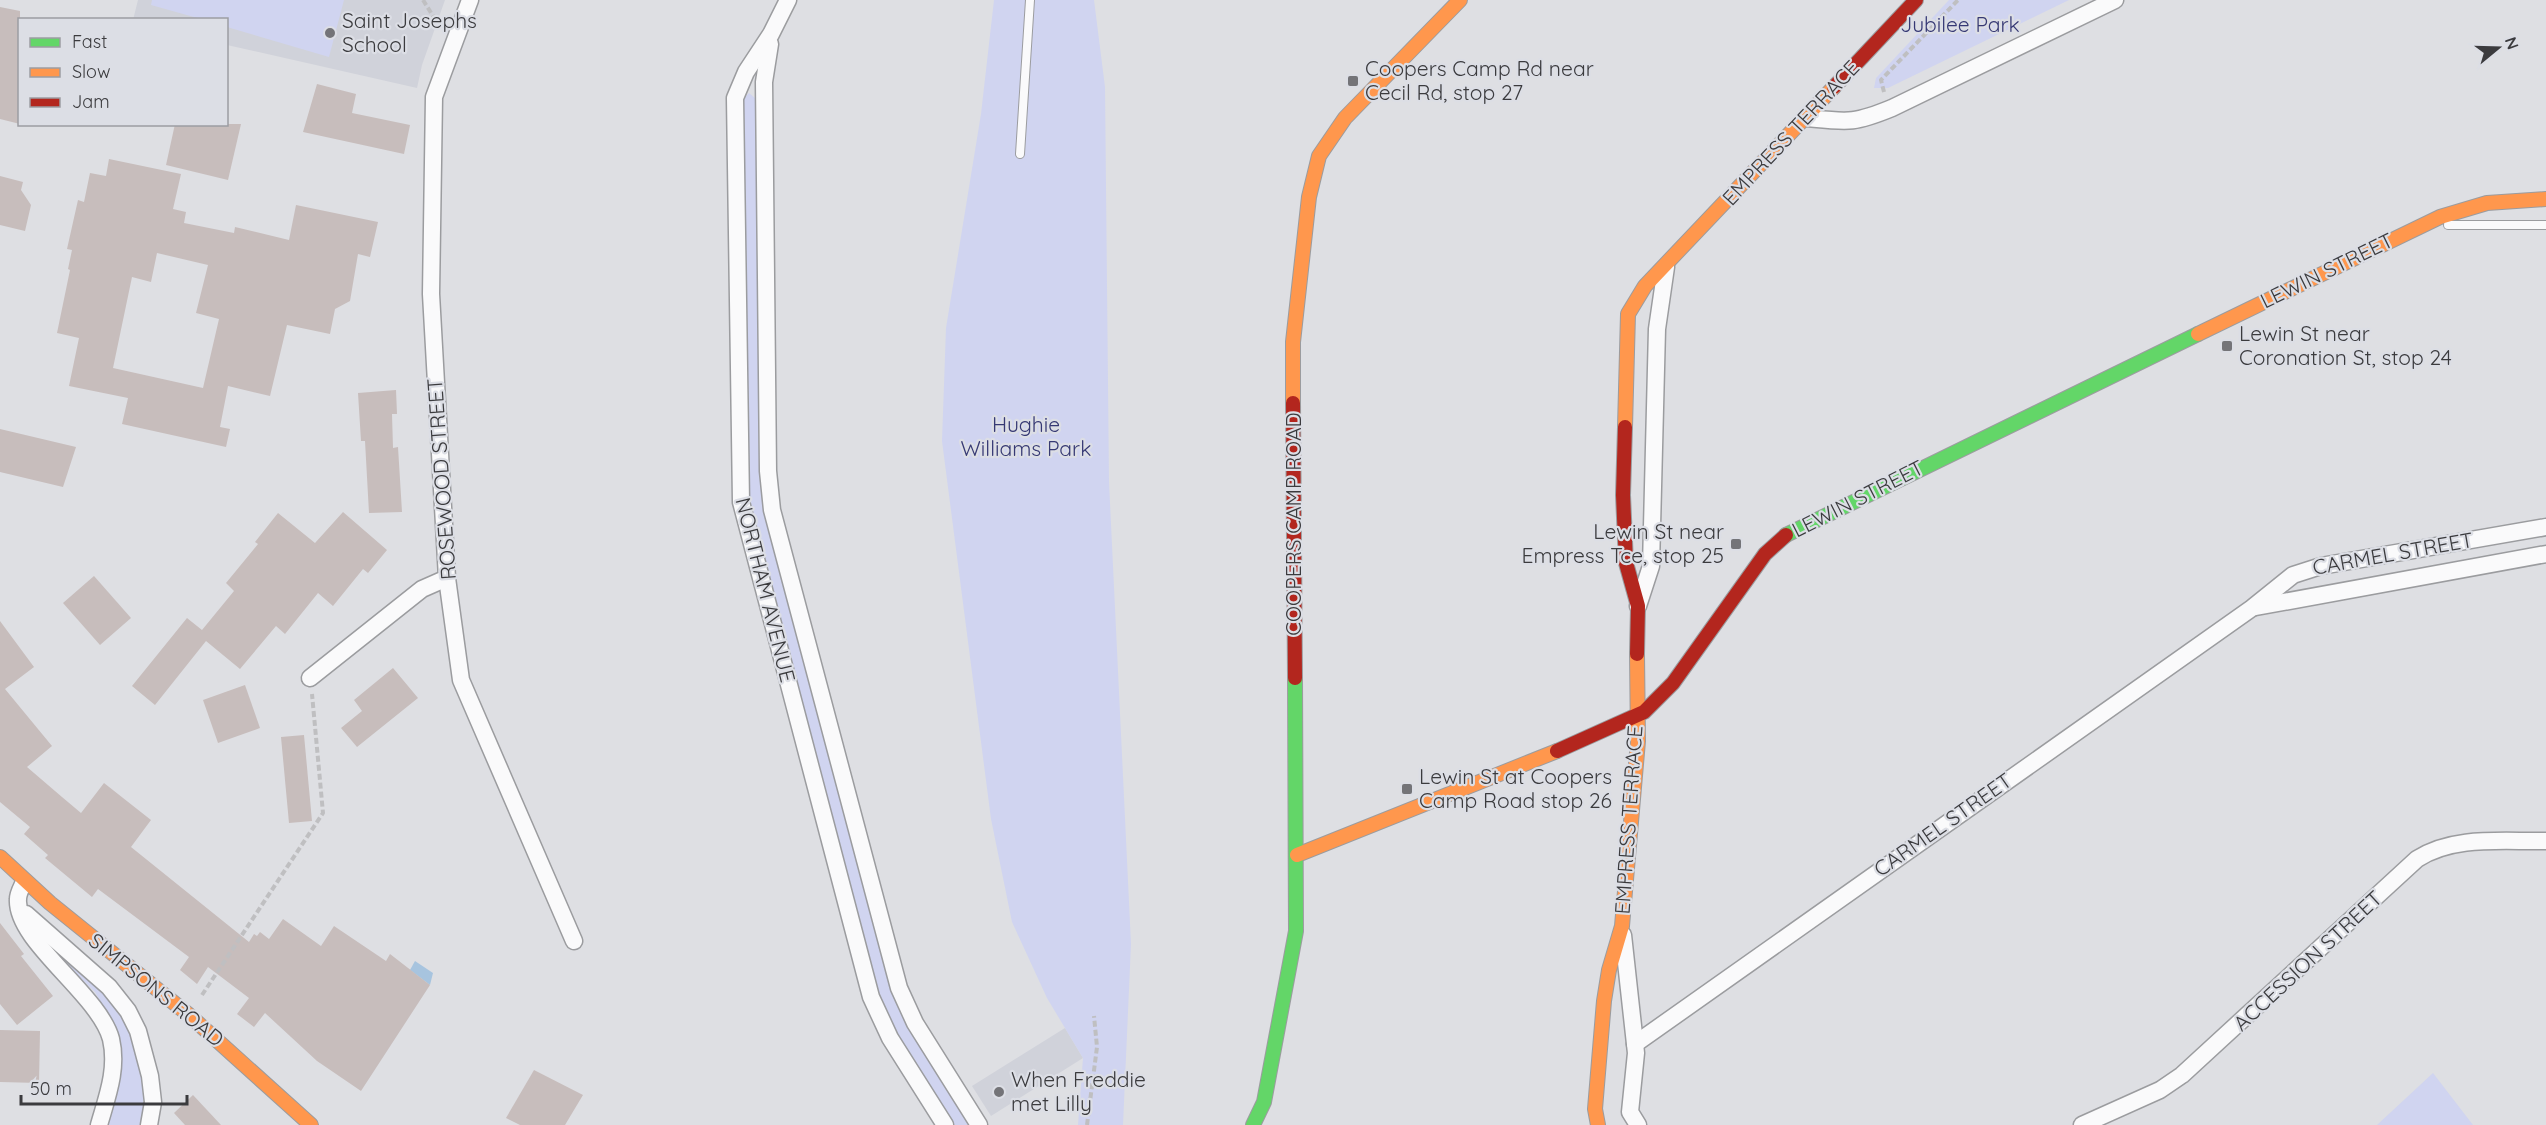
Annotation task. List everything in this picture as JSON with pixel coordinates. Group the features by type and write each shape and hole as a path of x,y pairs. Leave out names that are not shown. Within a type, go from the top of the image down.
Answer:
{"street":[{"name":"ROSEWOOD STREET","path":"470,0 434,97 431,294 447,578 462,680 574,941"},
{"name":"NORTHAM AVENUE","path":"788,0 771,34 746,72 735,98 741,502 871,997 890,1038 945,1125"},
{"name":"COOPERS CAMP ROAD","path":"1252,1125 1264,1102 1296,931 1293,342 1309,198 1319,156 1345,118 1460,0"},
{"name":"EMPRESS TERRACE","path":"1638,1125 1630,1112 1635,1044 1622,926 1638,741 1638,606 1626,563 1624,541 1623,471 1628,322 1636,297 1916,0"},
{"path":"1806,118 1852,123 1892,108 2115,0"},
{"name":"NORTHAM AVENUE","path":"771,34 764,82 768,471 772,510 898,988 915,1023 979,1125"},
{"name":"LEWIN STREET","path":"1297,855 1568,747 1637,716 1668,690 1750,571 1779,539 1799,527 2449,214 2481,204 2546,199"},
{"name":"EMPRESS TERRACE","path":"1638,606 1651,566 1656,329 1666,267"},
{"name":"CARMEL STREET","path":"1635,1044 2252,608 2283,581 2312,568 2546,527"},
{"name":"CARMEL STREET","path":"2252,608 2546,554"},
{"path":"310,678 422,589 447,578"},
{"name":"ACCESSION STREET","path":"2082,1125 2160,1090 2182,1076 2417,859 2434,849 2457,843 2546,841"},
{"name":"SIMPSONS ROAD","path":"0,857 24,882 189,1015 310,1125"},
{"path":"24,882 18,895 19,908 39,944 94,1008 109,1032 114,1065 99,1125"},
{"path":"19,908 109,987 128,1011 138,1031 150,1076 153,1102 149,1125"},
{"name":"EMPRESS TERRACE","path":"1598,1125 1596,1109 1604,1001 1609,970 1622,926"},
{"name":"COOPERS CAMP ROAD","path":"1264,1102 1267,1125"}],"lane":[{"path":"1020,154 1030,0"},
{"name":"LEWIN STREET","path":"2409,232 2450,225 2546,225"}],"path":[{"path":"423,0 437,22"},
{"path":"1892,108 1881,80 1958,0"},
{"path":"202,995 323,813 310,678"},
{"path":"1087,1125 1096,1047 1094,1016"}],"shaded area":[{"name":"Saint Josephs School","path":"138,0 445,0 422,65 417,88 228,45 228,18 134,18"},
{"path":"415,961 433,973 430,985 410,970"},
{"path":"1065,1028 1083,1058 991,1116 972,1086"}],"green space":[{"path":"152,0 344,0 329,57 228,27 228,18 197,18 151,5"},
{"name":"Hughie Williams Park","path":"994,0 1094,0 1105,87 1109,482 1131,944 1123,1125 1078,1125 1083,1058 1047,998 1012,922 991,819 942,441 946,328 981,114"},
{"name":"Jubilee Park","path":"1949,0 2069,0 1888,88 1874,88 1876,78"},
{"path":"749,93 756,99 760,471 764,512 891,991 908,1027 970,1125 955,1125 897,1034 883,1007 752,514 748,487 743,99"},
{"path":"52,946 101,987 114,1002 128,1028 138,1061 143,1095 140,1125 107,1125 114,1025 95,992 50,948"},
{"path":"2433,1073 2473,1125 2377,1125"}],"building":[{"path":"0,7 20,11 20,18 18,18 18,124 0,119"},
{"path":"317,84 356,94 352,113 410,125 404,154 303,132"},
{"path":"241,124 228,180 166,165 175,126"},
{"path":"109,159 181,174 173,209 186,212 184,223 234,233 235,227 289,240 296,205 378,222 370,257 358,254 350,301 335,309 330,334 287,325 270,396 228,386 220,427 230,429 226,447 122,424 128,398 69,386 79,338 57,333 70,270 68,269 72,250 67,249 78,200 84,202 90,173 106,176","holes":["157,253 208,265 196,313 219,319 203,388 113,368 132,277 151,282"]},
{"path":"0,176 23,182 21,190 31,205 25,231 0,225"},
{"path":"396,390 397,414 392,414 393,448 398,447 402,512 369,513 365,441 361,441 358,393"},
{"path":"0,429 76,447 63,487 0,472"},
{"path":"343,512 387,550 368,573 363,569 333,606 318,593 285,634 276,626 240,669 206,641 155,705 132,686 187,618 202,630 234,591 226,583 258,544 255,542 278,513 315,543"},
{"path":"94,576 131,618 100,645 63,603"},
{"path":"0,621 34,667 5,689 52,746 27,767 62,797 81,813 104,783 151,820 131,847 249,942 254,934 257,936 260,932 269,939 283,919 321,946 334,926 386,961 390,954 430,985 361,1091 317,1061 265,1013 254,1027 237,1014 249,998 208,967 197,984 180,970 189,957 98,889 92,897 45,858 48,855 24,834 30,827 0,802"},
{"path":"393,668 418,698 357,747 341,728 362,711 354,700"},
{"path":"245,685 260,728 218,743 203,700"},
{"path":"304,735 312,821 289,823 281,737"},
{"path":"0,923 24,954 21,956 53,996 17,1025 0,1004"},
{"path":"0,1030 40,1031 39,1083 0,1082"},
{"path":"534,1070 583,1095 565,1125 520,1125 506,1118"},
{"path":"193,1095 221,1125 185,1125 174,1113"}],"traffic: fast":[{"path":"1786,535 2198,334"},
{"path":"1253,1125 1264,1102 1296,931 1295,678"}],"traffic: slow":[{"path":"1293,403 1293,342 1309,197 1319,156 1345,118 1460,0"},
{"path":"1625,427 1628,314 1645,286 1834,87"},
{"path":"2198,334 2440,217 2487,203 2546,199"},
{"path":"1598,1125 1595,1109 1604,1001 1609,970 1622,926 1638,741 1637,654"},
{"path":"1297,855 1557,751"},
{"path":"0,857 50,903 189,1015 311,1125"}],"traffic: jam":[{"path":"1834,87 1916,0"},
{"path":"1293,403 1295,678"},
{"path":"1625,427 1623,495 1626,563 1638,606 1637,654"},
{"path":"1557,751 1644,712 1673,683 1765,554 1786,535"}],"place":[{"name":"Saint Josephs School","path":"330,33"},
{"name":"Coopers Camp Rd near Cecil Rd, stop 27","path":"1353,81"},
{"name":"Lewin St near Coronation St, stop 24","path":"2227,346"},
{"name":"Lewin St near Empress Tce, stop 25","path":"1736,544"},
{"name":"Lewin St at Coopers Camp Road stop 26","path":"1407,789"},
{"name":"When Freddie met Lilly","path":"999,1092"}]}
